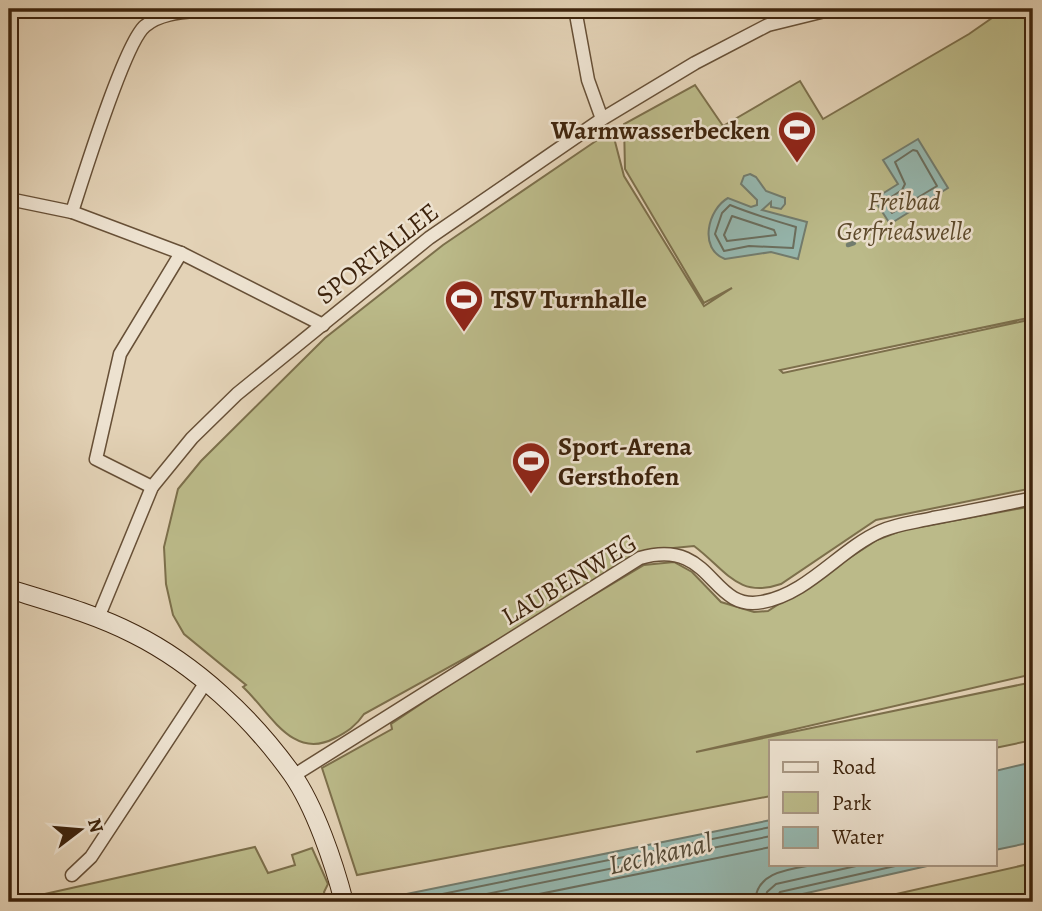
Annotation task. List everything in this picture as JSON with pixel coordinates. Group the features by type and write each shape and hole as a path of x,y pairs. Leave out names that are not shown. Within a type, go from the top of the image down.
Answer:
{"main road":[{"path":"9,589 99,618 135,634 206,682 243,716 293,776 321,834 342,895"}],"street":[{"path":"72,212 123,67 143,26 164,16 212,9"},
{"path":"575,9 588,80 602,119"},
{"name":"SPORTALLEE","path":"99,618 152,486 192,438 237,394 429,238 602,119 695,63 784,15 833,9"},
{"path":"9,199 72,212 181,253 323,325"},
{"path":"152,486 96,459 120,354 181,253"},
{"name":"LAUBENWEG","path":"293,776 640,558 661,552 680,554 697,564 726,593 749,603 761,603 796,587 862,541 888,528 1033,498"},
{"path":"72,875 91,857 206,682"}],"green space":[{"name":"Freibad Gerfriedswelle","path":"1005,9 1033,9 1033,317 780,370 783,373 1033,319 1033,488 876,520 781,584 766,588 754,588 733,580 694,546 663,549 364,714 347,731 320,743 306,743 294,739 243,687 246,685 184,634 173,615 166,584 164,547 178,489 201,461 325,338 443,245 612,130 624,176 704,306 732,288 704,303 625,169 624,124 695,85 723,126 800,81 823,119 969,34"},
{"path":"1033,506 1033,674 696,752 1033,682 1033,740 996,748 996,740 769,740 769,796 357,875 322,768 392,729 391,724 503,649 644,565 674,562 692,572 721,602 754,612 768,611 877,540 903,530"},
{"path":"255,847 268,873 295,865 292,855 312,848 328,884 324,892 327,902 9,902"},
{"path":"1033,863 1033,902 861,902"}],"water":[{"path":"918,139 948,188 890,224 874,199 898,184 883,160"},
{"path":"750,174 756,177 766,191 785,198 781,209 771,207 771,202 762,210 807,222 798,259 771,252 725,259 711,247 711,219 721,203 728,198 751,207 757,205 757,200 741,184 744,176"},
{"path":"1033,762 1033,842 996,850 996,771"},
{"name":"Lechkanal","path":"769,820 769,866 927,866 767,902 367,902"}],"waterway":[{"path":"848,245 854,243"}],"place":[{"name":"Warmwasserbecken","path":"797,164"},
{"name":"TSV Turnhalle","path":"464,333"},
{"name":"Sport-Arena Gersthofen","path":"531,495"}]}
